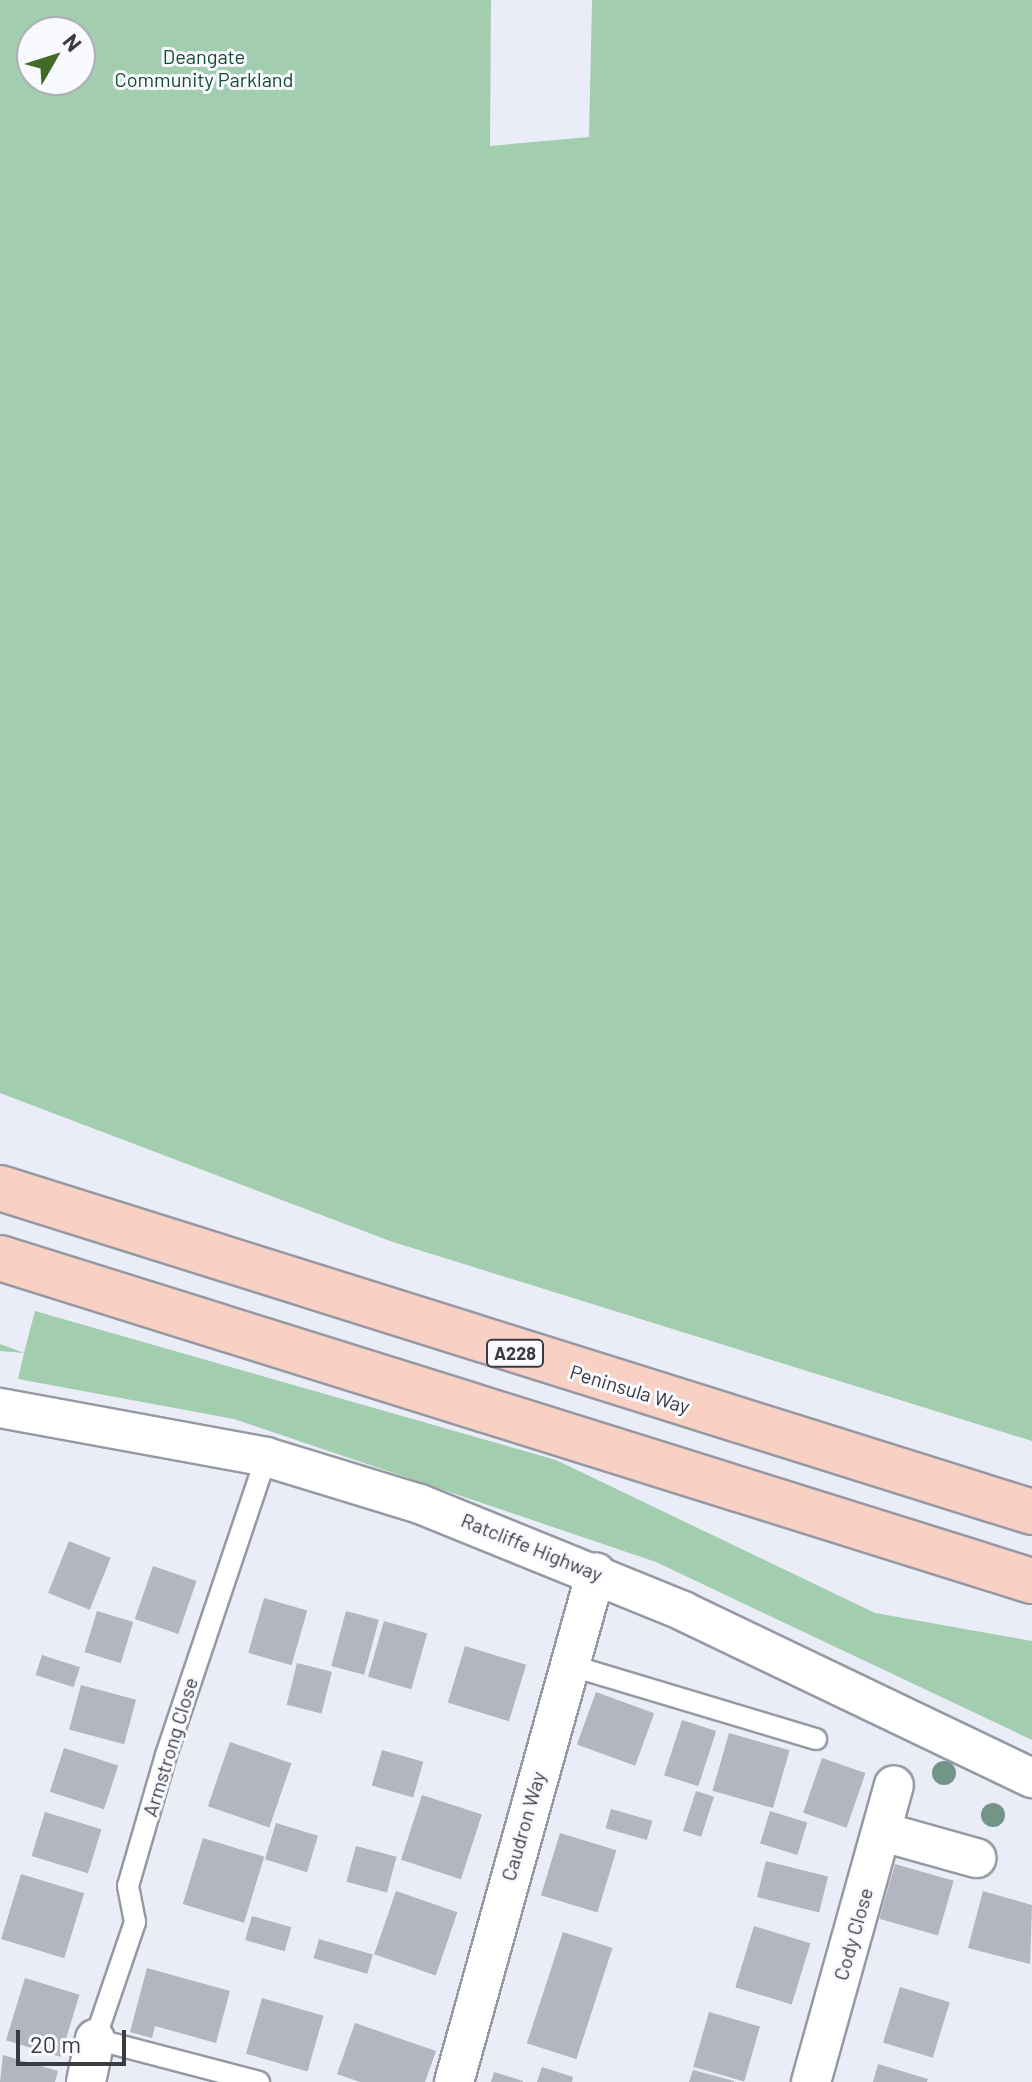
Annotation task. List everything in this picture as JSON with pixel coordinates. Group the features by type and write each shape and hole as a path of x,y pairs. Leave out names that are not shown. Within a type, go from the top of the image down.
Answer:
{"main road":[{"name":"Peninsula Way","path":"0,1188 1032,1512"},
{"path":"0,1258 1032,1581"}],"street":[{"name":"Ratcliffe Highway","path":"0,1408 266,1457 420,1504 596,1572 1032,1778"},
{"name":"Caudron Way","path":"454,2082 596,1572"},
{"name":"Cody Close","path":"811,2082 894,1785"},
{"path":"883,1832 976,1858"},
{"path":"86,2082 95,2039"}],"lane":[{"name":"Armstrong Close","path":"95,2039 135,1922 128,1886 166,1755 266,1457"},
{"path":"569,1665 816,1739"},
{"path":"95,2039 259,2082"}],"green space":[{"name":"Deangate Community Parkland","path":"0,0 491,0 490,146 589,137 592,0 1032,0 1032,1441 390,1241 0,1093"},
{"path":"35,1311 556,1460 875,1613 1032,1641 1032,1740 656,1562 234,1419 18,1379"},
{"path":"0,1344 24,1353 0,1351"}],"building":[{"path":"69,1541 111,1558 90,1610 48,1593"},
{"path":"153,1566 196,1581 178,1634 135,1619"},
{"path":"264,1598 307,1610 292,1665 248,1653"},
{"path":"97,1611 133,1622 121,1663 84,1652"},
{"path":"346,1611 379,1620 364,1675 331,1666"},
{"path":"384,1621 427,1633 411,1689 368,1677"},
{"path":"465,1646 526,1665 509,1721 448,1702"},
{"path":"42,1655 80,1667 74,1687 36,1675"},
{"path":"297,1663 332,1672 322,1713 287,1705"},
{"path":"81,1685 136,1700 124,1744 69,1729"},
{"path":"596,1692 654,1713 635,1766 577,1745"},
{"path":"682,1720 716,1731 698,1786 664,1775"},
{"path":"729,1733 790,1750 773,1808 712,1791"},
{"path":"230,1742 291,1763 269,1827 208,1806"},
{"path":"64,1748 118,1766 104,1809 50,1792"},
{"path":"382,1750 423,1762 413,1797 372,1786"},
{"path":"822,1758 865,1773 847,1828 803,1813"},
{"path":"696,1791 714,1797 701,1837 683,1831"},
{"path":"422,1795 482,1814 461,1879 401,1860"},
{"path":"611,1809 652,1821 647,1840 605,1828"},
{"path":"770,1811 807,1822 797,1855 760,1844"},
{"path":"45,1812 101,1829 88,1873 32,1856"},
{"path":"276,1823 318,1836 307,1872 265,1859"},
{"path":"560,1833 616,1850 597,1912 541,1895"},
{"path":"203,1838 264,1857 244,1923 183,1904"},
{"path":"356,1846 397,1857 387,1893 346,1882"},
{"path":"766,1861 828,1876 819,1912 757,1897"},
{"path":"895,1864 954,1881 938,1936 879,1919"},
{"path":"21,1874 84,1893 64,1958 1,1939"},
{"path":"396,1891 457,1912 436,1976 374,1954"},
{"path":"983,1891 1032,1905 1030,1964 968,1948"},
{"path":"252,1916 291,1927 285,1951 245,1940"},
{"path":"754,1926 810,1943 792,2004 735,1987"},
{"path":"563,1932 612,1948 576,2059 527,2043"},
{"path":"319,1939 373,1954 367,1974 313,1958"},
{"path":"147,1968 230,1991 216,2043 155,2026 152,2038 130,2032"},
{"path":"25,1978 80,1995 61,2057 6,2040"},
{"path":"900,1987 950,2002 933,2058 883,2042"},
{"path":"262,1998 324,2016 308,2071 246,2054"},
{"path":"709,2012 760,2027 744,2081 693,2067"},
{"path":"355,2023 436,2051 425,2082 360,2082 337,2074"},
{"path":"3,2055 58,2071 55,2082 0,2082"},
{"path":"878,2064 928,2079 927,2082 873,2082"},
{"path":"542,2067 573,2077 572,2082 537,2082"},
{"path":"693,2070 734,2081 734,2082 689,2082"},
{"path":"494,2072 523,2081 523,2082 491,2082"}]}
